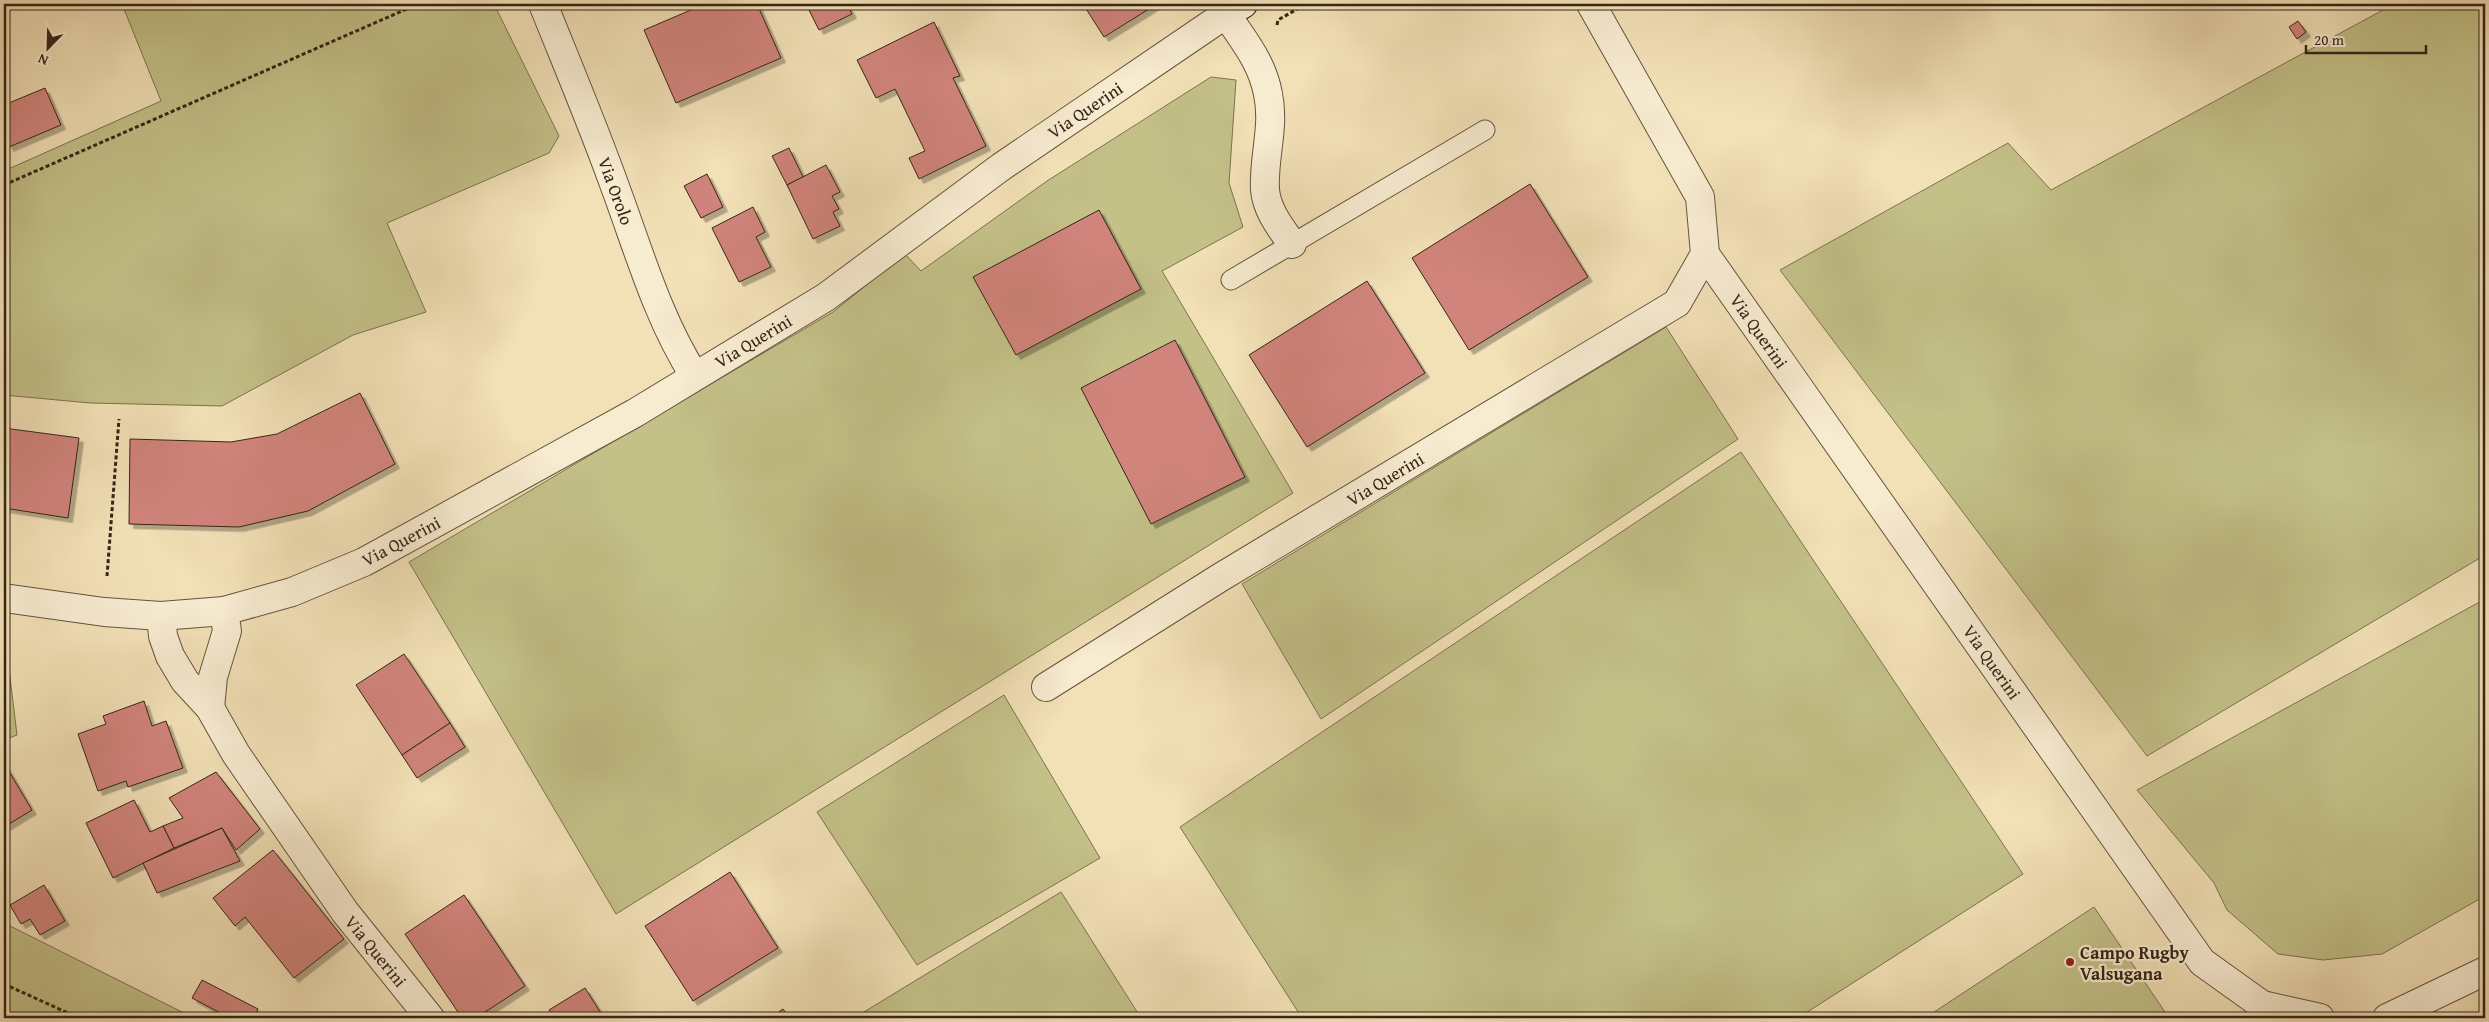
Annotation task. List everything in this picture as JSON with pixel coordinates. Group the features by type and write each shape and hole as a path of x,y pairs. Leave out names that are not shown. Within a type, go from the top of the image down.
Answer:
{"street":[{"name":"Via Orolo","path":"543,4 614,182 649,283 684,360 694,376"},
{"path":"1590,4 1700,197 1705,254"},
{"name":"Via Querini","path":"4,598 104,612 161,616 224,611 292,592 364,562 635,413 826,296 1002,167 1230,7"},
{"path":"1230,7 1262,67 1269,96 1271,127 1265,191 1274,217 1292,244"},
{"name":"Via Querini","path":"1046,688 1221,577 1677,303 1705,254 2202,962 2262,1005 2320,1018"},
{"path":"210,708 213,677 227,631 224,611"},
{"name":"Via Querini","path":"161,616 163,636 170,656 185,681 210,708 236,754 345,912 430,1018"},
{"path":"2387,1018 2485,971"}],"lane":[{"path":"1231,280 1484,130"}],"path":[{"path":"4,185 418,4"},
{"path":"1274,33 1278,20 1306,4"},
{"path":"104,612 118,418"},
{"path":"4,984 79,1018"}],"shaded area":[{"path":"122,4 494,4 559,136 549,153 387,223 426,312 353,335 222,406 90,403 4,395 4,171 161,101"},
{"path":"2394,4 2485,4 2485,555 2147,756 1780,270 2008,143 2051,190"},
{"path":"1211,77 1236,80 1229,183 1243,227 1162,271 1293,493 616,914 409,562 833,312 905,254 921,271 1047,181"},
{"path":"1666,327 1738,439 1321,719 1242,584"},
{"path":"1741,452 2023,874 1798,1018 1302,1018 1180,827"},
{"path":"2485,599 2485,896 2382,954 2323,960 2278,954 2227,910 2214,883 2137,790"},
{"path":"4,644 6,644 17,735 4,740"},
{"path":"1004,695 1100,858 917,965 817,812"},
{"path":"1061,892 1141,1018 854,1018"},
{"name":"Campo Rugby Valsugana","path":"2094,907 2169,1018 1925,1018"},
{"path":"4,923 194,1018 4,1018"}],"building":[{"path":"705,4 757,4 781,58 676,103 644,30"},
{"path":"806,4 847,4 852,14 819,30"},
{"path":"1083,4 1157,4 1104,37"},
{"path":"2298,21 2306,32 2297,39 2289,27"},
{"path":"934,22 960,76 953,78 986,146 919,179 909,158 925,151 895,89 876,98 857,60"},
{"path":"45,88 61,125 9,147 4,135 4,105"},
{"path":"789,148 803,177 787,185 772,156"},
{"path":"826,165 840,192 832,196 839,209 833,212 840,226 813,239 787,185"},
{"path":"707,174 723,207 701,218 684,186"},
{"path":"1530,184 1588,277 1469,350 1412,258"},
{"path":"753,207 765,232 756,237 771,267 739,282 712,228"},
{"path":"1099,210 1141,289 1016,355 973,277"},
{"path":"1367,281 1425,373 1307,447 1249,355"},
{"path":"1175,340 1245,477 1151,524 1081,388"},
{"path":"360,393 395,464 308,511 239,527 129,524 130,439 231,442 277,434"},
{"path":"4,428 79,438 68,518 4,508"},
{"path":"404,654 450,723 402,755 356,685"},
{"path":"144,701 152,726 166,721 183,768 128,787 126,781 98,791 78,734 106,724 103,716"},
{"path":"450,723 465,747 417,778 402,755"},
{"path":"4,763 32,810 4,827"},
{"path":"216,772 260,829 236,850 222,828 174,848 163,826 183,818 169,798"},
{"path":"134,800 150,832 163,826 174,848 113,878 86,823"},
{"path":"222,828 240,861 157,893 143,863"},
{"path":"273,850 344,939 294,978 245,917 235,926 213,898"},
{"path":"730,872 778,948 693,1001 645,926"},
{"path":"44,885 65,921 40,935 30,919 21,924 10,905"},
{"path":"464,895 525,986 476,1018 462,1018 405,934"},
{"path":"202,980 258,1009 253,1018 230,1018 192,998"},
{"path":"585,988 604,1018 554,1018 549,1010"},
{"path":"783,1009 790,1018 770,1018"}],"place":[{"name":"Campo Rugby Valsugana","path":"2070,962"}]}
